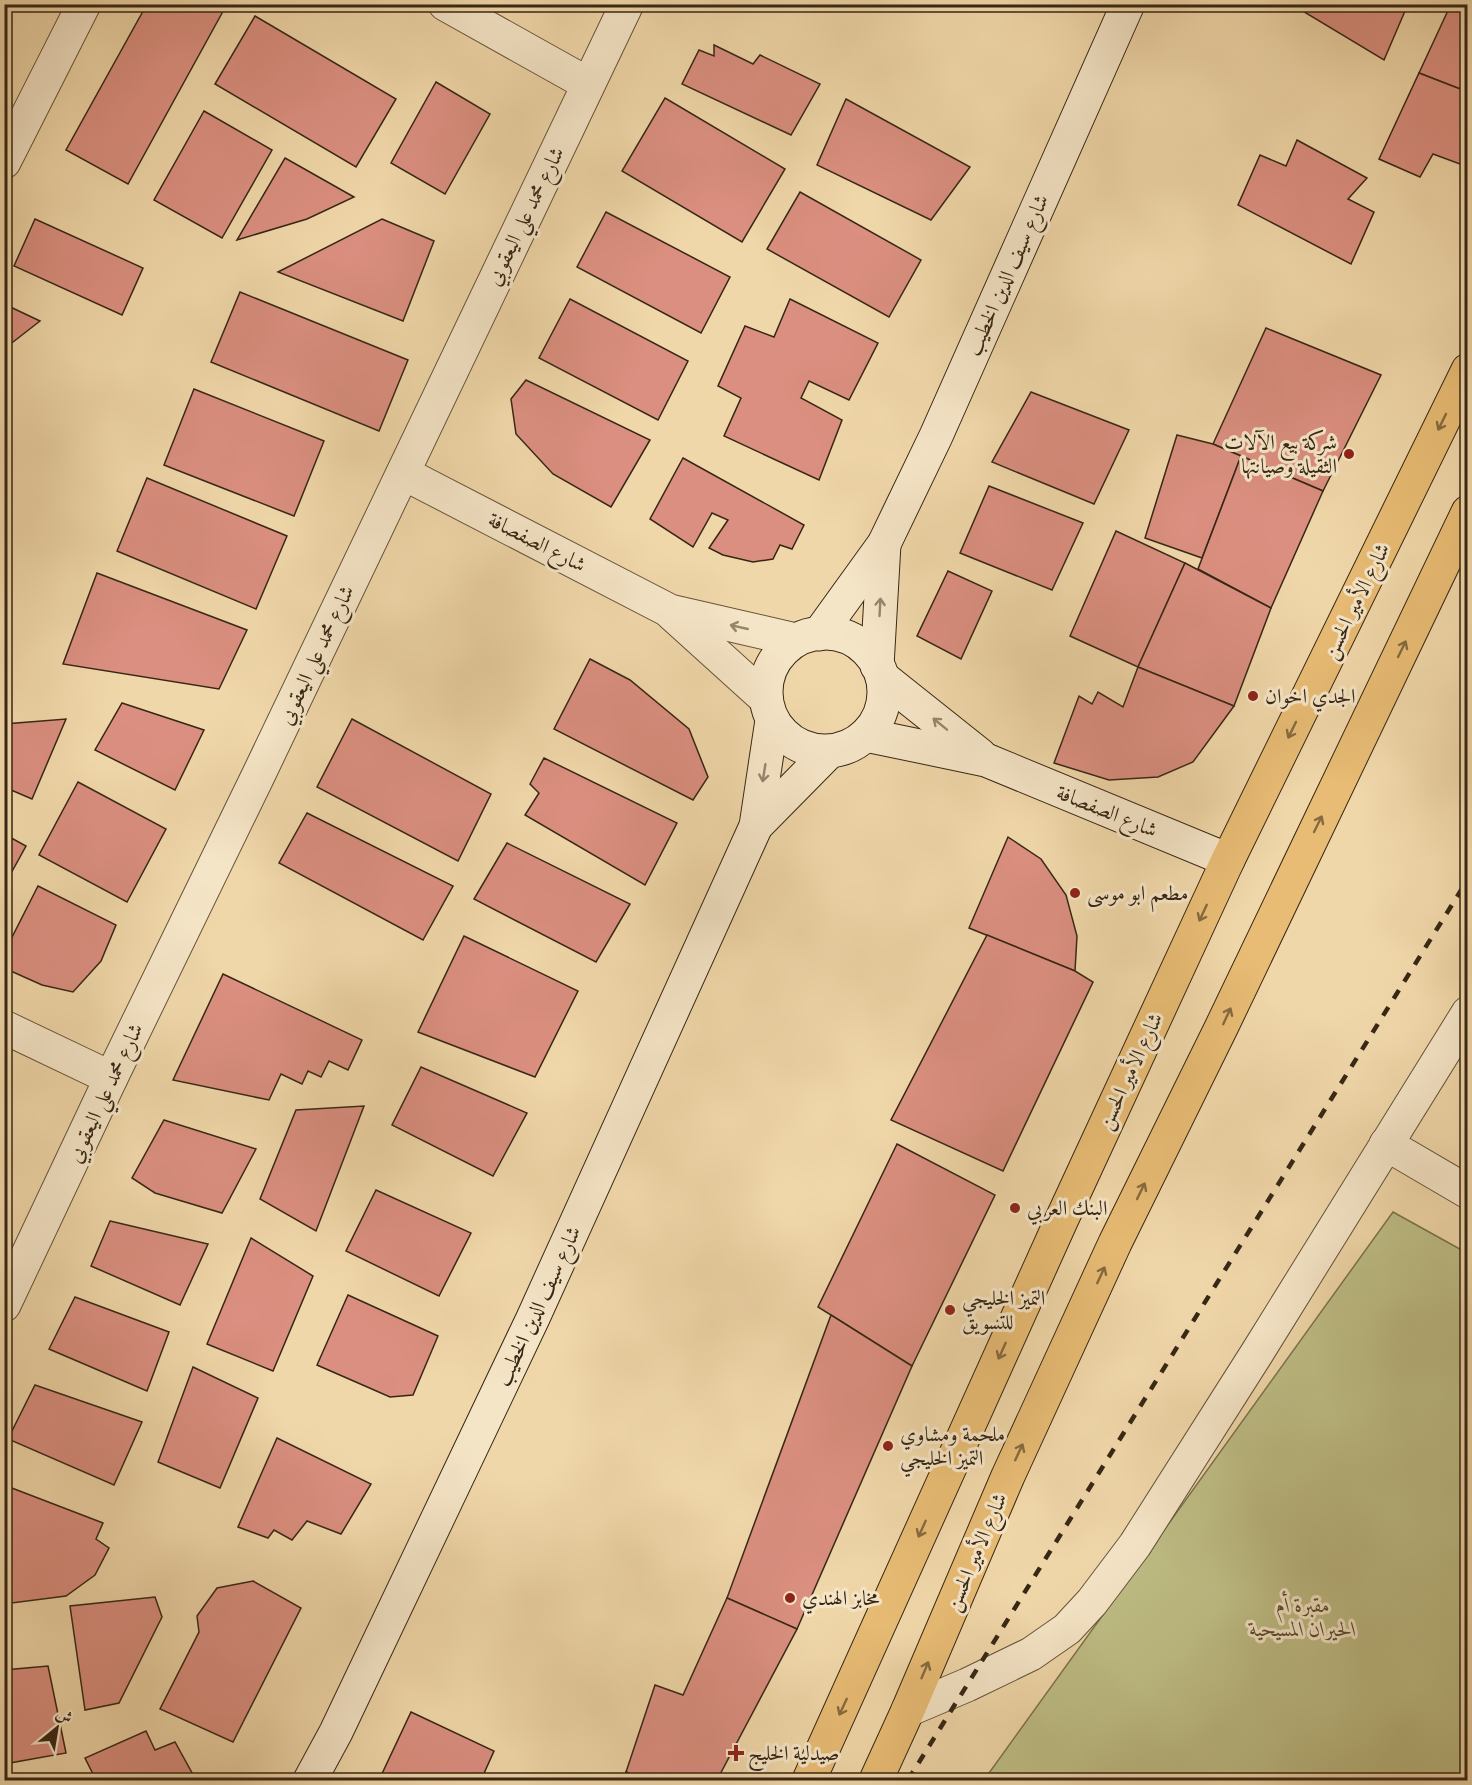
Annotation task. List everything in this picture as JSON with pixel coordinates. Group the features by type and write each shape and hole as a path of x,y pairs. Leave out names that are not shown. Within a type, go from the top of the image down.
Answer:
{"highway":[{"name":"شارع الأمير الحسن","path":"809,1780 849,1696 1046,1253 1228,860 1467,370"},
{"name":"شارع الأمير الحسن","path":"876,1780 1008,1476 1115,1243 1221,1028 1467,512"}],"street":[{"path":"4,162 84,4"},
{"path":"445,4 588,84"},
{"name":"شارع محمد علي اليعقوبي","path":"4,1305 627,4"},
{"name":"شارع سيف الدين الخطيب","path":"807,637 884,544 936,436 1128,4"},
{"name":"شارع الصفصافة","path":"403,473 670,611 807,637"},
{"name":"شارع سيف الدين الخطيب","path":"880,671 884,544"},
{"name":"شارع الصفصافة","path":"670,611 769,709"},
{"path":"837,634 853,640 867,651 880,671 884,693 882,708 876,723 855,744 843,749 829,752 812,750 795,744 782,734 769,709 766,681 772,664 782,651 807,637 837,634"},
{"name":"شارع الصفصافة","path":"880,671 986,760"},
{"name":"شارع سيف الدين الخطيب","path":"310,1780 336,1732 533,1318 756,826 769,709"},
{"name":"شارع الصفصافة","path":"866,735 986,760 1228,860"},
{"name":"شارع سيف الدين الخطيب","path":"756,826 829,752"},
{"path":"908,1710 1031,1654 1067,1629 1092,1602 1135,1545 1467,1013"},
{"path":"4,1027 111,1078"},
{"path":"1386,1144 1467,1192"}],"green space":[{"name":"مقبرة أم الحيران المسيحية","path":"1393,1212 1467,1253 1467,1780 984,1780"}],"building":[{"path":"4,4 15,4 4,23"},
{"path":"147,4 227,4 128,184 66,150"},
{"path":"1034,4 1050,4 1048,10"},
{"path":"1291,4 1408,4 1384,60"},
{"path":"1451,4 1468,4 1468,92 1419,73"},
{"path":"255,16 396,99 356,167 215,84"},
{"path":"714,45 753,64 760,55 820,84 791,135 682,84 699,50 714,56"},
{"path":"1419,73 1468,92 1468,167 1433,154 1420,177 1379,159"},
{"path":"436,82 490,114 445,194 391,163"},
{"path":"665,98 785,169 742,242 622,171"},
{"path":"846,99 970,167 931,220 817,165"},
{"path":"204,111 272,150 222,238 154,200"},
{"path":"1297,140 1367,178 1348,199 1374,212 1351,264 1238,205 1260,155 1286,166"},
{"path":"285,158 354,197 307,219 237,240"},
{"path":"800,192 921,260 889,317 767,249"},
{"path":"606,212 730,277 701,333 577,267"},
{"path":"35,219 143,268 122,315 14,266"},
{"path":"382,219 434,241 403,321 278,272"},
{"path":"240,292 408,360 379,431 211,362"},
{"path":"570,299 688,361 658,420 539,358"},
{"path":"790,299 878,343 849,400 809,381 801,398 842,420 819,480 724,436 741,398 718,386 745,326 774,337"},
{"path":"4,304 40,321 4,349"},
{"path":"1266,328 1381,375 1323,491 1213,444"},
{"path":"526,380 650,440 611,507 553,474 516,434 511,399"},
{"path":"194,389 324,441 294,516 164,465"},
{"path":"1031,392 1129,430 1094,504 992,462"},
{"path":"1177,435 1213,444 1241,456 1202,558 1145,538"},
{"path":"1241,456 1323,491 1271,608 1198,569"},
{"path":"683,458 804,525 792,549 780,545 773,559 753,562 723,555 709,548 728,520 712,513 693,547 650,519"},
{"path":"147,478 287,536 256,609 117,551"},
{"path":"989,486 1083,523 1052,590 960,553"},
{"path":"1116,531 1185,563 1138,667 1070,636"},
{"path":"1185,563 1271,608 1234,706 1138,667"},
{"path":"948,571 992,591 961,659 917,636"},
{"path":"97,573 247,630 219,689 63,664"},
{"path":"590,659 630,680 689,729 708,777 693,800 554,729"},
{"path":"1138,667 1234,706 1193,762 1158,777 1109,780 1054,763 1079,696 1092,704 1098,692 1123,707"},
{"path":"122,703 204,730 175,790 95,750"},
{"path":"66,719 32,799 4,787 4,724"},
{"path":"352,719 491,794 458,861 317,787"},
{"path":"544,758 677,823 645,885 525,815 539,793 530,784"},
{"path":"78,782 166,829 127,902 39,855"},
{"path":"307,813 453,886 423,940 279,863"},
{"path":"4,834 26,846 4,886"},
{"path":"1008,837 1041,859 1066,895 1077,936 1075,971 969,928"},
{"path":"507,843 630,904 596,962 474,899"},
{"path":"38,886 116,925 101,961 73,992 42,985 4,968 4,953"},
{"path":"987,935 1075,971 1093,982 1003,1171 891,1120"},
{"path":"464,936 578,991 535,1077 418,1032"},
{"path":"223,974 362,1040 348,1070 329,1061 321,1077 308,1071 302,1084 281,1074 269,1100 173,1080"},
{"path":"421,1067 527,1113 493,1176 392,1125"},
{"path":"364,1106 316,1231 260,1199 296,1110"},
{"path":"164,1120 256,1149 222,1213 155,1193 132,1178"},
{"path":"897,1144 995,1195 912,1366 818,1307"},
{"path":"376,1190 471,1233 439,1296 346,1251"},
{"path":"110,1221 208,1244 180,1305 91,1266"},
{"path":"251,1238 313,1276 273,1371 207,1344"},
{"path":"348,1295 438,1336 413,1395 390,1397 317,1365"},
{"path":"75,1297 169,1332 147,1391 49,1349"},
{"path":"831,1315 912,1366 797,1629 727,1598"},
{"path":"193,1367 258,1398 220,1488 158,1462"},
{"path":"35,1385 142,1422 114,1485 8,1439"},
{"path":"277,1438 371,1484 341,1534 307,1521 292,1540 274,1530 268,1538 238,1527"},
{"path":"4,1485 103,1523 96,1539 109,1548 95,1575 66,1596 4,1604"},
{"path":"253,1581 301,1608 233,1742 160,1709 199,1632 197,1616 217,1588"},
{"path":"155,1597 162,1617 119,1703 85,1710 70,1606"},
{"path":"727,1598 797,1629 717,1780 644,1780 626,1772 655,1685 683,1695"},
{"path":"48,1666 66,1753 4,1764 4,1670"},
{"path":"411,1712 494,1751 481,1780 379,1780"},
{"path":"146,1731 155,1750 175,1742 196,1780 96,1780 85,1758"},
{"path":"626,1772 644,1780 623,1780"}],"railway":[{"path":"908,1780 1468,879"}],"place":[{"name":"شركة بيع الآلات الثقيلة وصيانتها","path":"1349,454"},
{"name":"الجدي اخوان","path":"1253,696"},
{"name":"مطعم ابو موسى","path":"1075,893"},
{"name":"البنك العربي","path":"1015,1208"},
{"name":"التميز الخليجي للتسويق","path":"950,1310"},
{"name":"ملحمة ومشاوي التميز الخليجي","path":"888,1446"},
{"name":"مخابز الهندي","path":"790,1598"},
{"name":"صيدلية الخليج","path":"736,1753"}]}
